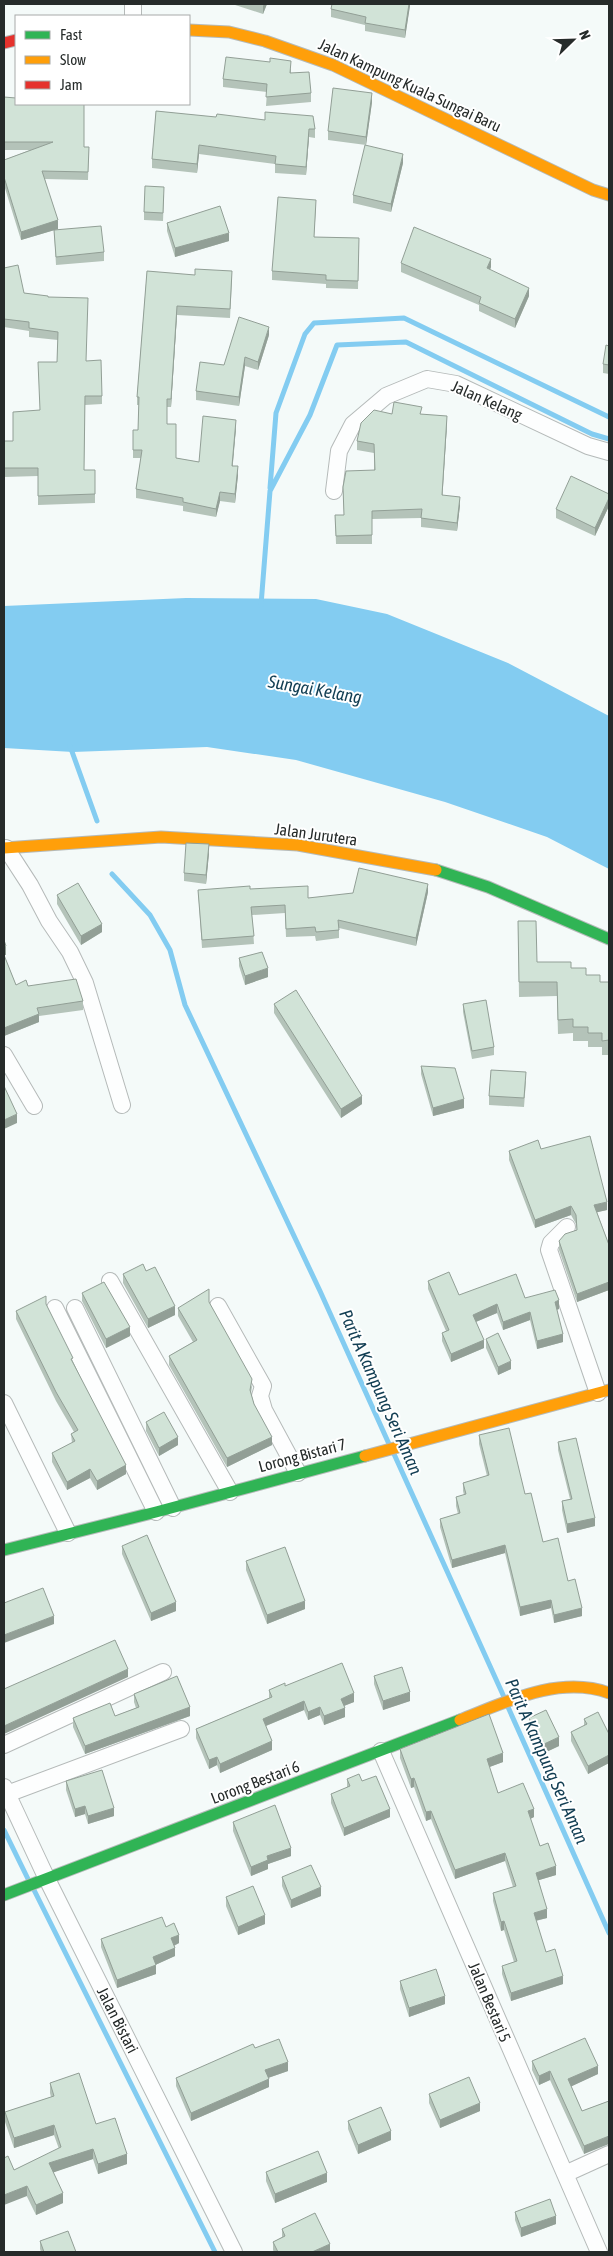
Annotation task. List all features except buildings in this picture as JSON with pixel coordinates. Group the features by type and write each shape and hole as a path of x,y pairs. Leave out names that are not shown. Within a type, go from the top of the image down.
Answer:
{"street":[{"name":"Jalan Kampung Kuala Sungai Baru","path":"190,30 229,32 266,41 324,62 593,190 609,194"},
{"name":"Jalan Kelang","path":"334,491 339,451 353,424 386,396 427,379 456,384 588,446 609,452"},
{"name":"Jalan Jurutera","path":"5,848 161,837 298,845 434,869 488,888 609,939"},
{"path":"5,848 30,886 48,921 70,952 85,983 122,1105"},
{"path":"4,1055 34,1106"},
{"path":"567,1227 551,1243 549,1250 603,1392"},
{"path":"110,1281 230,1492"},
{"path":"218,1306 263,1386 260,1396 264,1410 298,1473"},
{"path":"55,1308 156,1512"},
{"path":"76,1308 173,1508"},
{"name":"Lorong Bistari 7","path":"4,1550 173,1508 410,1442 603,1392"},
{"path":"4,1403 68,1533"},
{"path":"4,1745 163,1672"},
{"name":"Lorong Bestari 6","path":"8,1893 522,1696 556,1688 598,1688 609,1693"},
{"path":"5,1790 181,1729"},
{"name":"Jalan Bestari 5","path":"381,1751 599,2252"},
{"name":"Jalan Bistari","path":"5,1790 41,1881 234,2252"},
{"path":"565,2174 609,2154"}],"water":[{"name":"Sungai Kelang","path":"186,598 316,599 387,614 508,663 609,716 609,869 547,837 445,802 296,760 207,747 73,752 4,748 4,606"}],"waterway":[{"path":"270,488 276,413 305,334 314,323 404,318 609,417"},
{"path":"261,605 270,491 310,415 337,345 406,342 592,434 609,439"},
{"name":"Parit A Kampung Seri Aman","path":"70,746 97,821"},
{"name":"Parit A Kampung Seri Aman","path":"112,874 150,915 170,950 185,1005 320,1291 389,1444"},
{"name":"Parit A Kampung Seri Aman","path":"394,1454 504,1697"},
{"name":"Parit A Kampung Seri Aman","path":"508,1707 609,1933"},
{"path":"4,1830 29,1881"},
{"path":"34,1890 215,2252"}],"traffic: fast":[{"path":"436,870 488,887 609,939"},
{"path":"4,1550 156,1512 365,1456"},
{"path":"4,1895 460,1720"}],"traffic: slow":[{"path":"190,30 229,32 265,41 333,65 593,190 609,195"},
{"path":"4,848 161,837 298,845 436,870"},
{"path":"365,1456 609,1390"},
{"path":"460,1720 514,1699 552,1689 590,1688 609,1693"}],"traffic: jam":[{"path":"4,43 15,40"}]}
